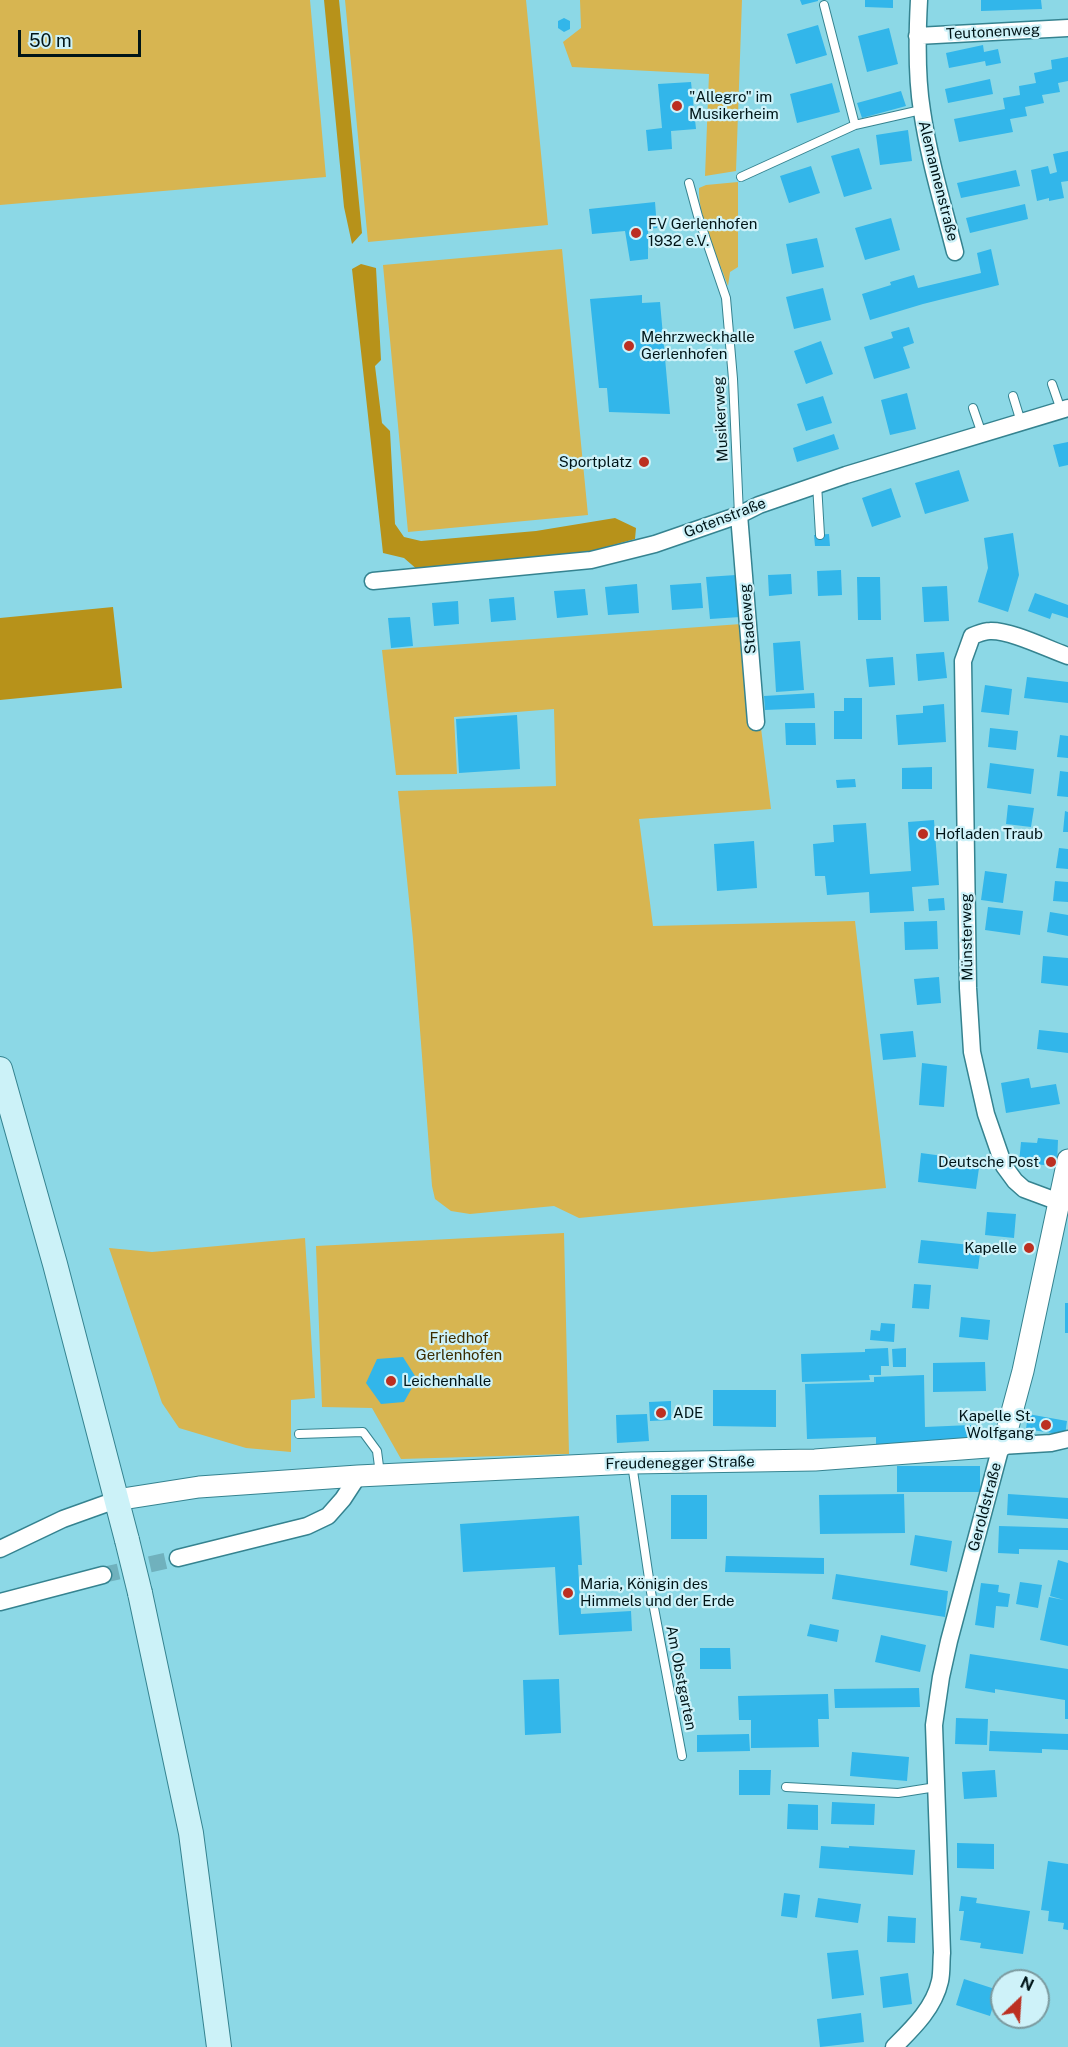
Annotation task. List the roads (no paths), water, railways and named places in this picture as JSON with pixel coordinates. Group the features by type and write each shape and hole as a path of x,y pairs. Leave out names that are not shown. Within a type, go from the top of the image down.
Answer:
{"main road":[{"path":"0,1070 55,1264 140,1593 191,1833 219,2047"}],"street":[{"name":"Alemannenstraße","path":"919,0 917,36 921,110 932,164 956,252"},
{"name":"Teutonenweg","path":"917,36 1068,28"},
{"name":"Gotenstraße","path":"373,581 584,562 655,544 739,515 759,505 818,484 1064,409"},
{"name":"Stadeweg","path":"739,515 756,722"},
{"name":"Münsterweg","path":"1059,1202 1024,1189 1004,1166 986,1114 972,1052 968,988 963,661 972,636 992,630 1068,656"},
{"name":"Geroldstraße","path":"894,2047 916,2025 933,1999 940,1980 942,1953 934,1725 941,1677 1001,1446 1023,1371 1068,1160"},
{"path":"1001,1446 1051,1443 1068,1439"},
{"name":"Freudenegger Straße","path":"0,1549 63,1519 116,1500 199,1487 358,1476 632,1463 815,1460 1001,1446"},
{"path":"178,1558 308,1526 328,1515 343,1499 358,1476"},
{"path":"0,1602 103,1575"}],"lane":[{"path":"824,5 855,124"},
{"name":"Alemannenstraße","path":"741,177 855,124 921,110"},
{"name":"Musikerweg","path":"689,183 726,298 733,380 739,515"},
{"path":"1052,384 1064,409"},
{"path":"1013,396 1021,422"},
{"path":"973,408 982,434"},
{"path":"818,484 820,535"},
{"path":"299,1434 363,1432 377,1451 380,1475"},
{"name":"Am Obstgarten","path":"632,1463 651,1592 682,1756"},
{"path":"786,1787 898,1793 936,1787"}],"tunnel":[{"path":"103,1575 178,1558"}],"place":[{"name":"\"Allegro\" im Musikerheim","path":"677,106"},
{"name":"FV Gerlenhofen 1932 e.V.","path":"636,233"},
{"name":"Mehrzweckhalle Gerlenhofen","path":"629,346"},
{"name":"Sportplatz","path":"644,462"},
{"name":"Hofladen Traub","path":"923,834"},
{"name":"Deutsche Post","path":"1051,1162"},
{"name":"Kapelle","path":"1029,1248"},
{"name":"Leichenhalle","path":"391,1381"},
{"name":"ADE","path":"661,1413"},
{"name":"Kapelle St. Wolfgang","path":"1046,1425"},
{"name":"Maria, Königin des Himmels und der Erde","path":"568,1593"}],"park label":[{"name":"Friedhof Gerlenhofen","path":"459,1346"}]}
